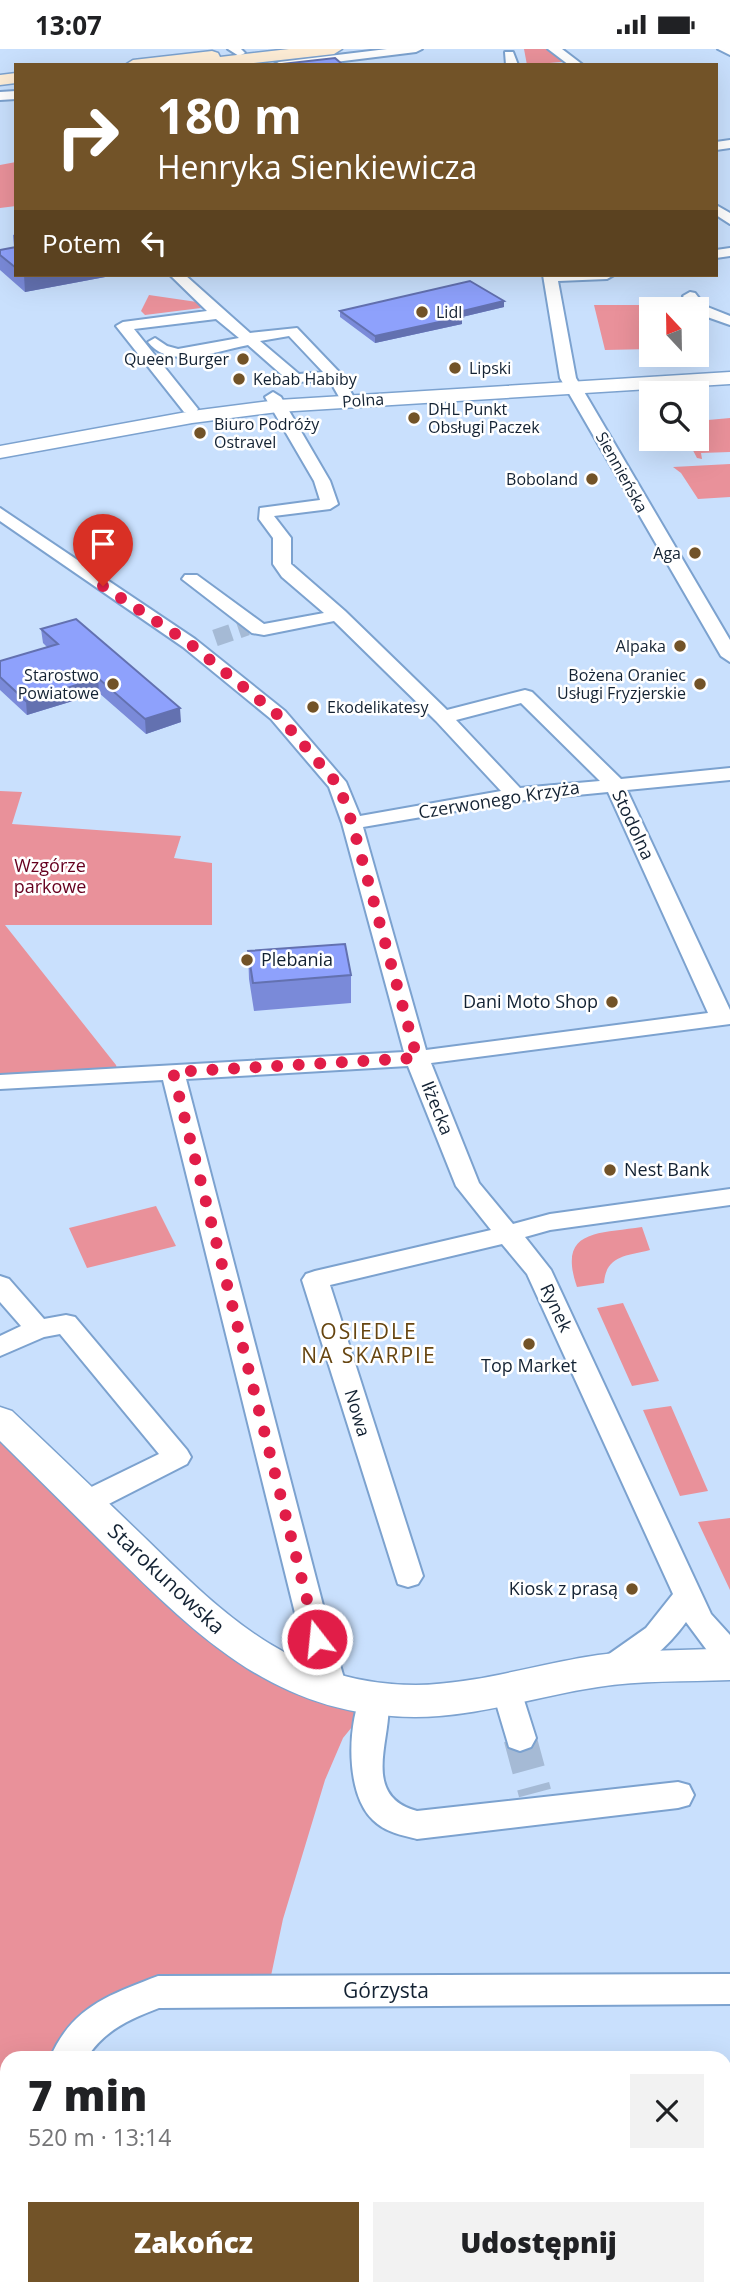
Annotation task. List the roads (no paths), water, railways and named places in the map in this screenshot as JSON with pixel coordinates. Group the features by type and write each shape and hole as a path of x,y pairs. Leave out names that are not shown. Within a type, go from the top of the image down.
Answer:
{"main road":[{"path":"148,63 271,49"},
{"path":"207,63 334,49"}],"street":[{"path":"554,49 575,63"},
{"path":"724,49 730,53"},
{"path":"296,63 400,51 414,55"},
{"path":"179,277 295,379 342,389"},
{"name":"Siennieńska","path":"550,277 571,383 730,656"},
{"path":"690,296 700,309 730,321"},
{"path":"190,409 123,326 218,314"},
{"path":"155,342 162,350 178,353 292,331 342,389"},
{"name":"Polna","path":"571,383 730,370"},
{"name":"Polna","path":"0,442 342,389 730,378"},
{"path":"275,401 322,481 330,504 267,516 282,538 282,564 288,573 339,615 443,717 515,795"},
{"name":"Polna","path":"0,452 190,409 275,401"},
{"name":"Iłżecka","path":"0,513 189,643 278,715 339,786 352,823 417,1058 468,1186 508,1231"},
{"path":"191,579 249,625 258,629 272,631 339,615"},
{"path":"189,643 215,638"},
{"name":"Stodolna","path":"443,717 525,696 614,783 726,1017"},
{"name":"Czerwonego Krzyża","path":"352,823 515,795 614,783 730,774"},
{"path":"0,1082 417,1058 726,1017"},
{"path":"173,1072 310,1613 333,1692"},
{"path":"508,1231 625,1210 730,1198"},
{"name":"Nowa","path":"408,1576 315,1280 467,1245 508,1231"},
{"name":"Rynek","path":"508,1231 538,1269 701,1621 720,1644 730,1651"},
{"path":"0,1285 37,1329"},
{"path":"0,1347 37,1329 66,1324 177,1457 85,1503"},
{"name":"Starokunowska","path":"0,1420 197,1612 226,1636 292,1678 333,1692 407,1703 507,1690 612,1669 690,1668 730,1664"},
{"path":"612,1669 646,1648 670,1623 688,1594"},
{"path":"507,1690 520,1738"},
{"path":"374,1700 366,1744 371,1789 377,1806 385,1815 400,1823 417,1825 537,1802 678,1795"},
{"name":"Górzysta","path":"71,2051 83,2033 115,2009 158,1992 730,1989"}],"tunnel":[{"path":"215,638 247,627"},
{"path":"520,1738 535,1793"}],"place":[{"name":"Lidl","path":"422,312"},
{"name":"Queen Burger","path":"243,359"},
{"name":"Lipski","path":"455,368"},
{"name":"Kebab Habiby","path":"239,379"},
{"name":"DHL Punkt Obsługi Paczek","path":"414,418"},
{"name":"Biuro Podróży Ostravel","path":"200,433"},
{"name":"Boboland","path":"592,479"},
{"name":"Aga","path":"695,553"},
{"name":"Alpaka","path":"680,646"},
{"name":"Starostwo Powiatowe","path":"113,684"},
{"name":"Bożena Oraniec Usługi Fryzjerskie","path":"700,684"},
{"name":"Ekodelikatesy","path":"313,707"},
{"name":"Plebania","path":"247,960"},
{"name":"Dani Moto Shop","path":"612,1002"},
{"name":"Nest Bank","path":"610,1170"},
{"name":"Top Market","path":"529,1344"},
{"name":"Kiosk z prasą","path":"632,1589"}],"district":[{"name":"OSIEDLE NA SKARPIE","path":"369,1344"}],"park label":[{"name":"Wzgórze parkowe","path":"50,876"}]}
